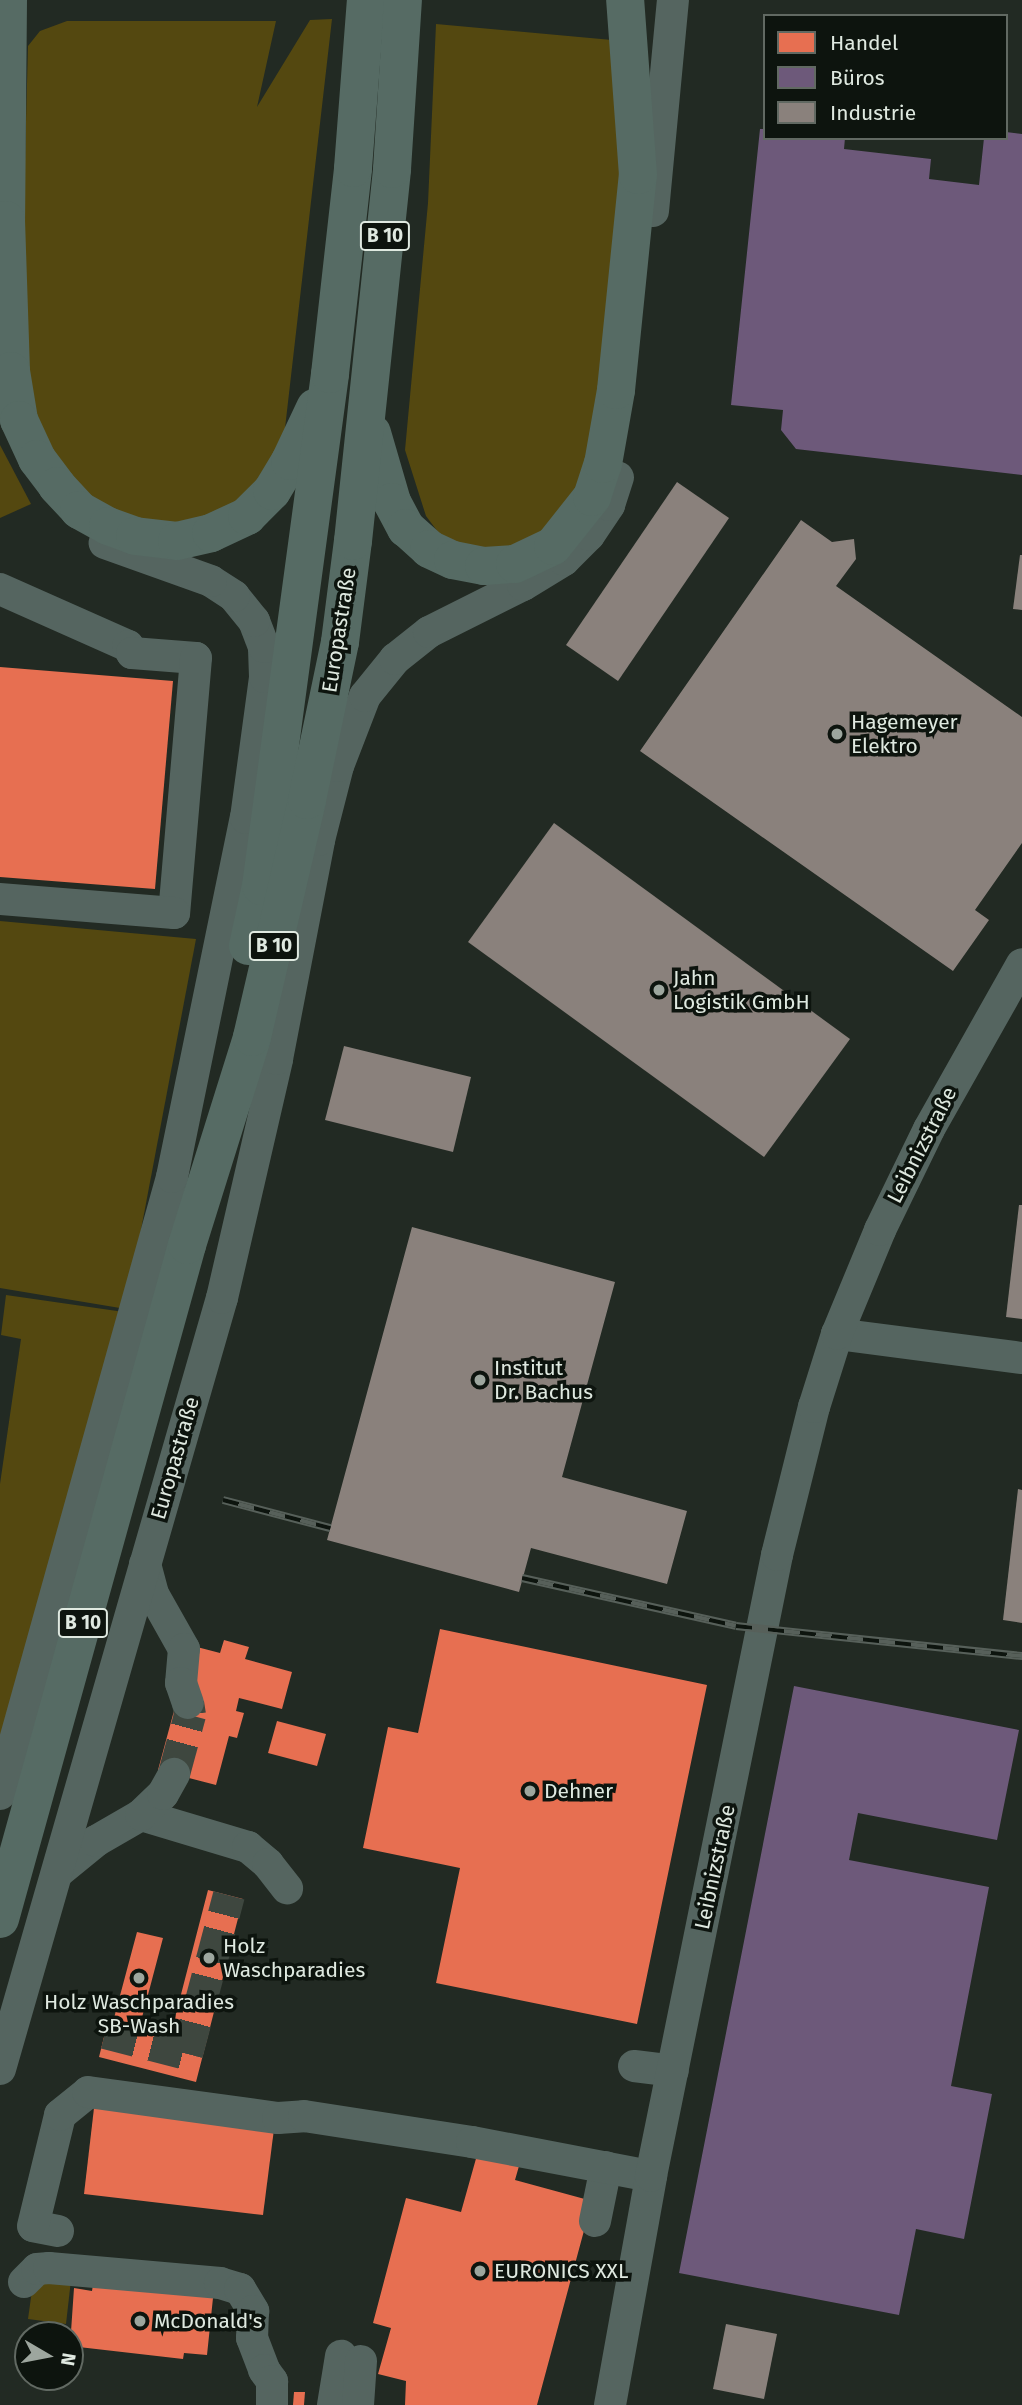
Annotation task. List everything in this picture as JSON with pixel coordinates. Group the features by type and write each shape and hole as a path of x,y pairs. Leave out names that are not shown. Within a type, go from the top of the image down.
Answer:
{"highway":[{"path":"8,0 6,220 11,371 19,420 37,459 57,486 79,510 108,526 135,536 177,541 211,533 247,516 272,491 290,461 330,374"},
{"name":"Europastraße","path":"0,1919 187,1245 252,1037 286,897 340,642 367,415 382,55 366,0"},
{"name":"Europastraße","path":"187,1245 261,886 330,374 382,55 403,0"},
{"path":"367,415 392,502 406,528 429,550 453,560 484,566 515,564 553,546 574,523 592,497 603,464 616,390 638,175 625,0"},
{"path":"246,818 300,599"},
{"name":"B 10","path":"319,841 340,642"}],"street":[{"name":"Europastraße","path":"0,2069 222,1298 250,1186 319,841 338,766 365,695 395,659 429,632 523,585 564,560 589,535 609,505 621,469 634,393 673,0"},
{"path":"0,410 2,426 23,468 68,523 100,541 211,581 234,596 254,621 264,647 265,677 246,818 172,1178 0,1794"},
{"path":"0,589 128,646 132,653 195,658 174,913 0,899"},
{"name":"Leibnizstraße","path":"610,2405 651,2176 777,1555 814,1407 836,1334 880,1230 929,1129 1018,980"},
{"path":"836,1334 1022,1358"},
{"path":"145,1564 153,1594 184,1649 181,1683 188,1703"},
{"path":"58,1872 96,1841 141,1815 163,1794 174,1774"},
{"path":"141,1815 248,1847 268,1864 287,1888"},
{"path":"634,2066 673,2071"},
{"path":"58,2231 33,2227 60,2115 88,2092 393,2135 651,2176"},
{"path":"595,2221 606,2167"},
{"path":"24,2282 26,2276 37,2269 49,2268 220,2283 240,2289 253,2311 252,2338 272,2393"},
{"path":"333,2405 351,2359 358,2405"}],"shaded area":[{"path":"332,19 284,437 250,496 193,524 139,523 95,506 46,449 20,350 28,46 40,31 67,21 276,21 257,107 310,20"},
{"path":"436,24 612,40 621,151 608,349 577,500 543,539 483,555 447,544 426,516 405,450 428,203"},
{"path":"0,445 31,504 0,518"},
{"path":"0,921 196,939 126,1309 0,1288"},
{"path":"6,1295 124,1312 0,1737 0,1484 21,1339 1,1335"},
{"path":"34,2276 71,2280 66,2321 28,2319"}],"building: Handel":[{"path":"0,667 173,681 155,889 0,877"},
{"name":"Dehner","path":"440,1629 707,1685 637,2024 436,1983 460,1868 363,1848 388,1727 418,1733"},
{"path":"224,1640 249,1647 245,1659 292,1672 282,1709 239,1698 236,1711 244,1713 237,1738 229,1736 216,1785 158,1770 175,1707 197,1647 220,1653"},
{"path":"277,1721 326,1734 317,1766 268,1753"},
{"name":"Holz Waschparadies","path":"208,1890 243,1899 196,2082 99,2057 109,2017 114,2018 137,1932 163,1938 140,2025 171,2033"},
{"path":"94,2108 274,2129 263,2215 84,2194"},
{"name":"EURONICS XXL","path":"477,2155 519,2166 515,2180 592,2201 537,2405 405,2405 406,2381 378,2374 391,2328 373,2323 406,2198 461,2212"},
{"name":"McDonald's","path":"94,2278 213,2298 207,2355 184,2353 183,2359 84,2348 84,2321 72,2321 74,2288 92,2291"},
{"path":"294,2392 305,2392 304,2405 293,2405"}],"building: Büros":[{"path":"760,129 763,129 763,140 845,140 844,149 931,159 929,179 979,185 984,140 1008,140 1008,132 1022,134 1022,475 796,449 781,430 783,410 731,405"},
{"path":"794,1686 1019,1730 997,1840 858,1813 849,1860 989,1887 951,2086 992,2094 964,2239 916,2229 899,2315 679,2273"}],"building: Industrie":[{"path":"677,482 729,518 618,681 566,645"},
{"name":"Hagemeyer Elektro","path":"801,520 832,542 854,539 856,559 836,586 1022,717 1022,843 975,910 989,920 953,971 640,751"},
{"path":"1022,555 1022,610 1013,609"},
{"name":"Jahn Logistik GmbH","path":"554,823 850,1039 764,1157 468,942"},
{"path":"344,1046 471,1077 453,1152 325,1120"},
{"path":"1019,1205 1022,1205 1022,1319 1006,1317"},
{"name":"Institut Dr. Bachus","path":"412,1227 615,1282 562,1477 687,1511 667,1584 531,1548 519,1592 327,1540"},
{"path":"1018,1489 1022,1490 1022,1623 1003,1620"},
{"path":"726,2324 777,2334 764,2399 713,2389"}],"tunnel":[{"path":"174,1774 190,1715 188,1703"},
{"path":"105,2033 187,2054 229,1895"}],"railway":[{"path":"223,1500 330,1528"},
{"path":"522,1578 736,1626 1022,1656"}],"place":[{"name":"Hagemeyer Elektro","path":"837,734"},
{"name":"Jahn Logistik GmbH","path":"659,990"},
{"name":"Institut Dr. Bachus","path":"480,1380"},
{"name":"Dehner","path":"530,1791"},
{"name":"Holz Waschparadies","path":"209,1958"},
{"name":"Holz Waschparadies SB-Wash","path":"139,1978"},
{"name":"EURONICS XXL","path":"480,2271"},
{"name":"McDonald's","path":"140,2321"}]}
